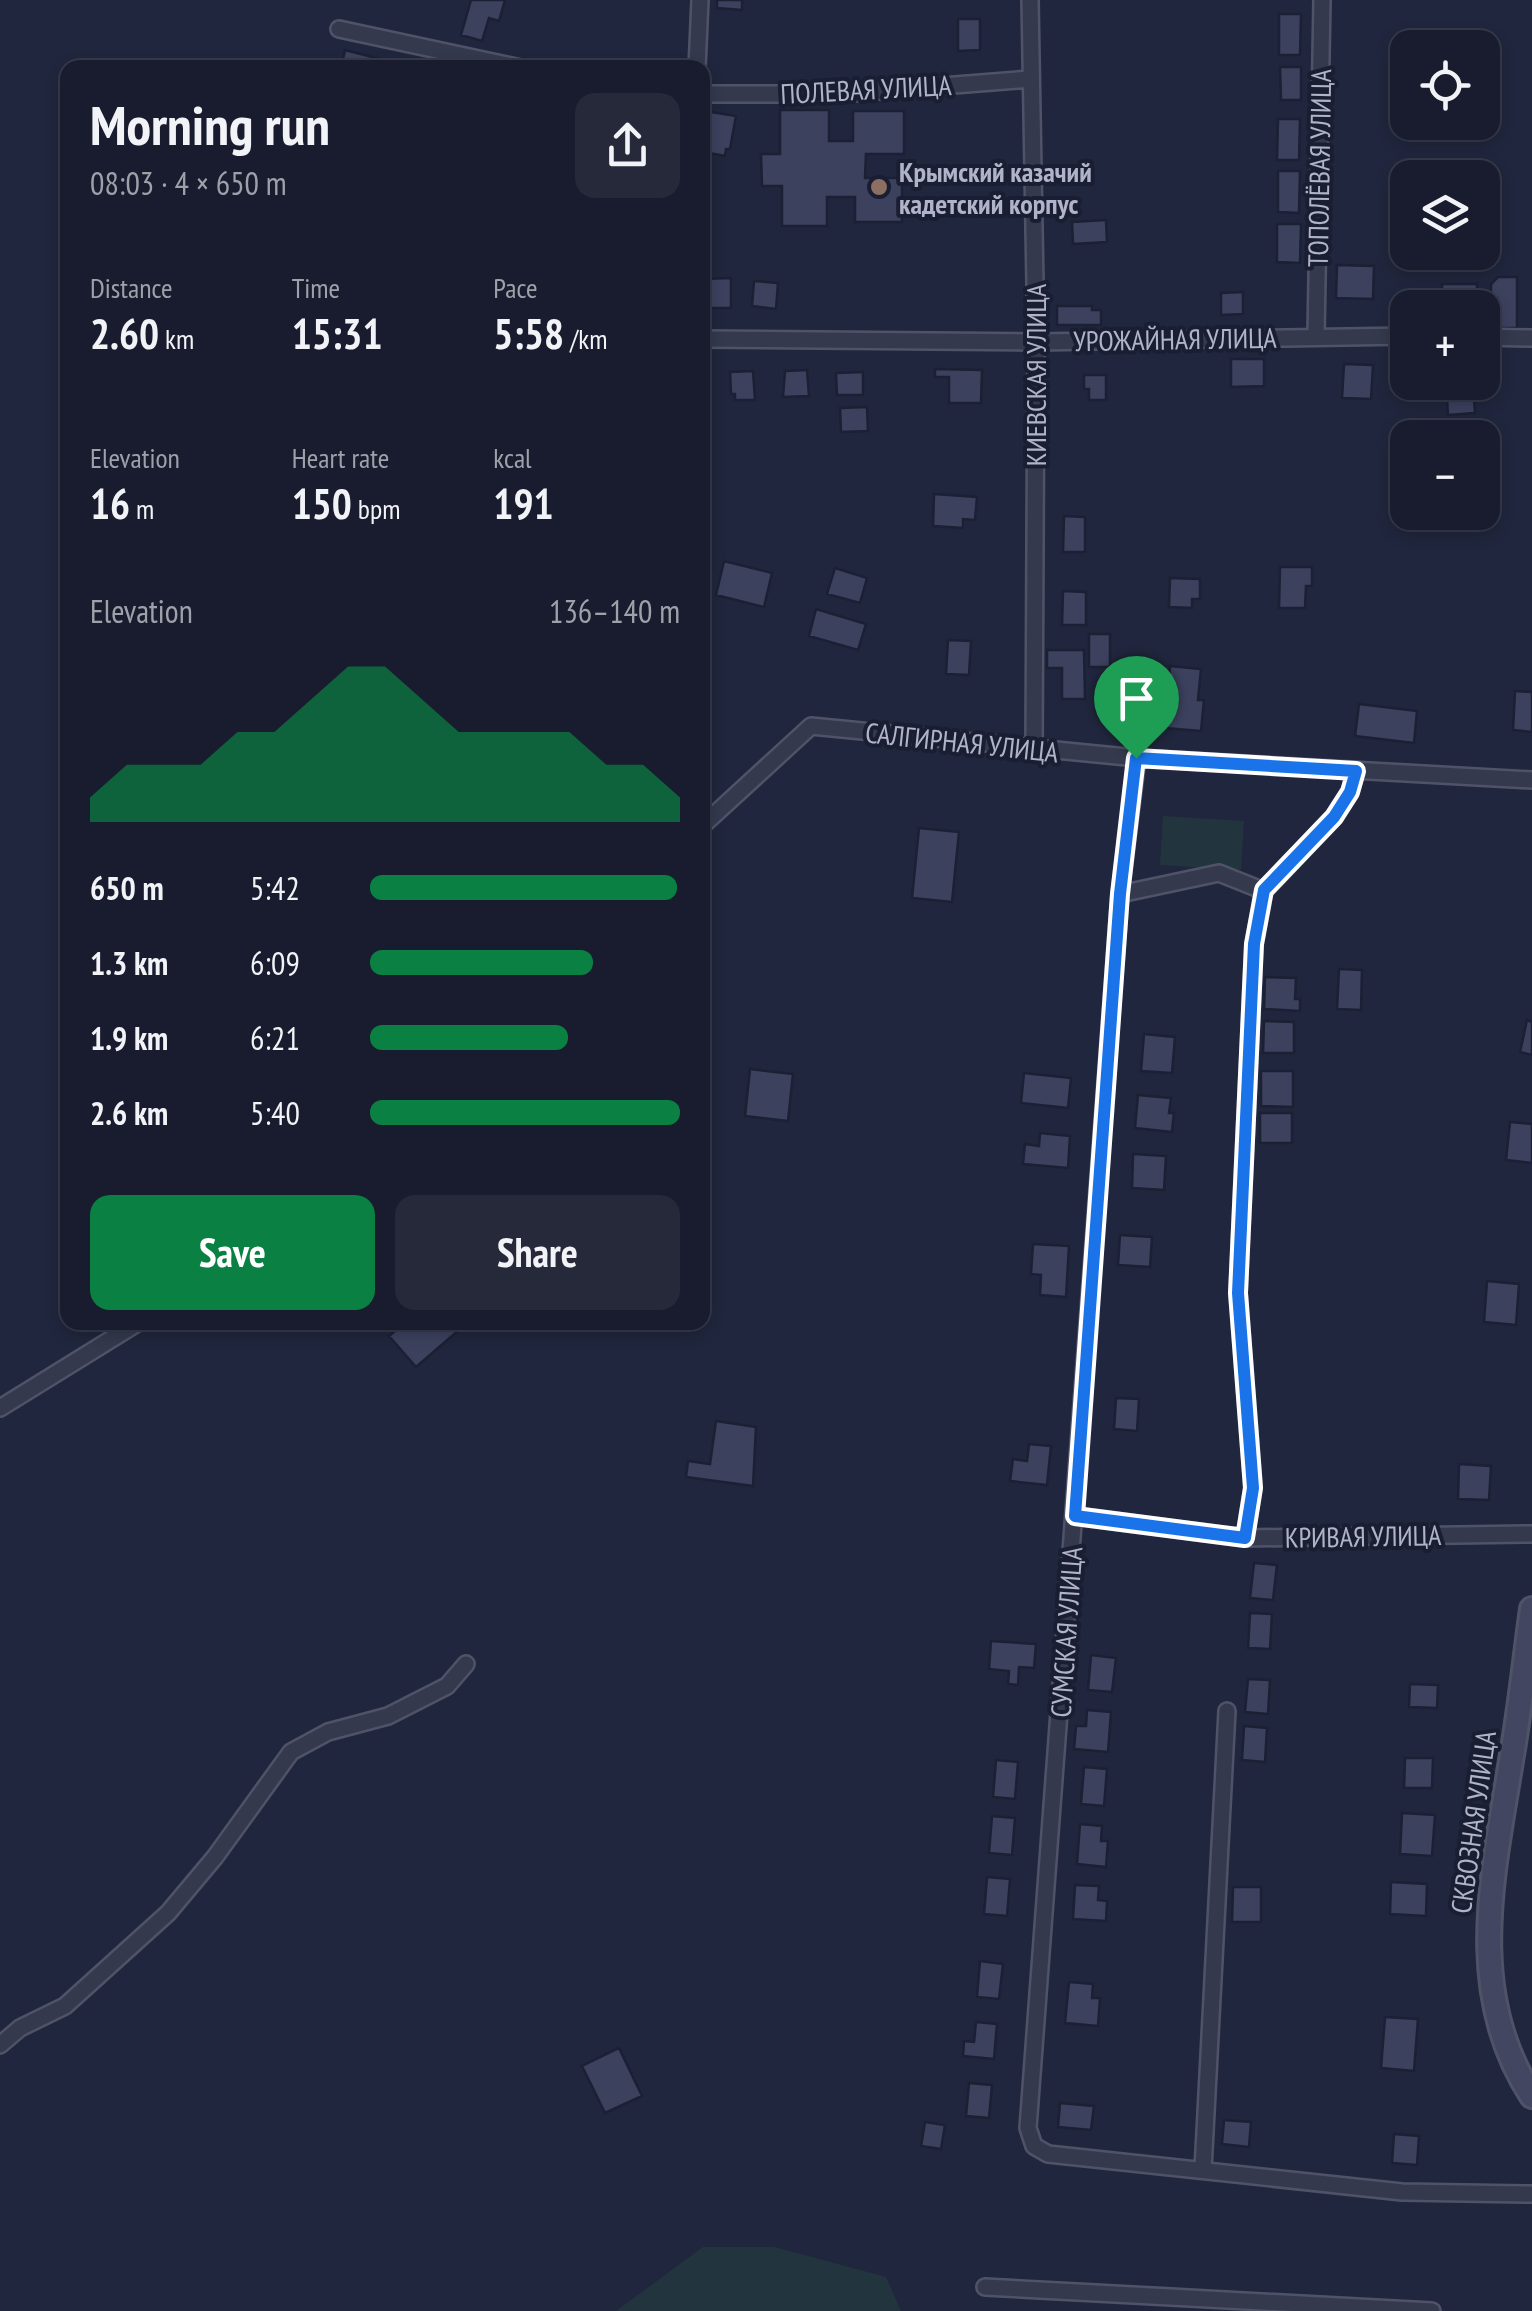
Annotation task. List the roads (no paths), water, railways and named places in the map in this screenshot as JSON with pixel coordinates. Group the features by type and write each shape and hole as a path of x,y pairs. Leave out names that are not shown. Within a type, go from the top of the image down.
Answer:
{"main road":[{"name":"СКВОЗНАЯ УЛИЦА","path":"1532,1609 1524,1742 1489,1897 1488,1948 1492,1992 1503,2040 1532,2096"}],"street":[{"path":"697,60 700,0"},
{"name":"КИЕВСКАЯ УЛИЦА","path":"1030,0 1036,342 1034,750"},
{"name":"ТОПОЛЁВАЯ УЛИЦА","path":"1316,335 1322,0"},
{"path":"339,29 484,60"},
{"name":"ПОЛЕВАЯ УЛИЦА","path":"710,94 842,94 1030,79"},
{"name":"УРОЖАЙНАЯ УЛИЦА","path":"710,339 1036,342 1390,336"},
{"path":"1500,337 1532,338"},
{"name":"САЛГИРНАЯ УЛИЦА","path":"710,819 810,726 1136,758 1532,780"},
{"name":"СУМСКАЯ УЛИЦА","path":"1136,758 1120,894 1028,2128 1034,2146 1048,2154 1203,2170"},
{"path":"1245,1538 1253,1488 1238,1293 1254,944 1264,890 1334,817 1350,792 1356,771"},
{"path":"1120,894 1219,873 1264,890"},
{"path":"0,1408 126,1330"},
{"name":"КРИВАЯ УЛИЦА","path":"1075,1516 1245,1538 1532,1534"},
{"path":"0,2044 20,2028 65,2006 168,1913 215,1857 290,1752 328,1732 388,1716 447,1686 466,1664"},
{"path":"1227,1711 1203,2170 1402,2192 1532,2194"},
{"path":"986,2287 1432,2311"}],"place":[{"name":"Крымский казачий кадетский корпус","path":"879,187"}]}
